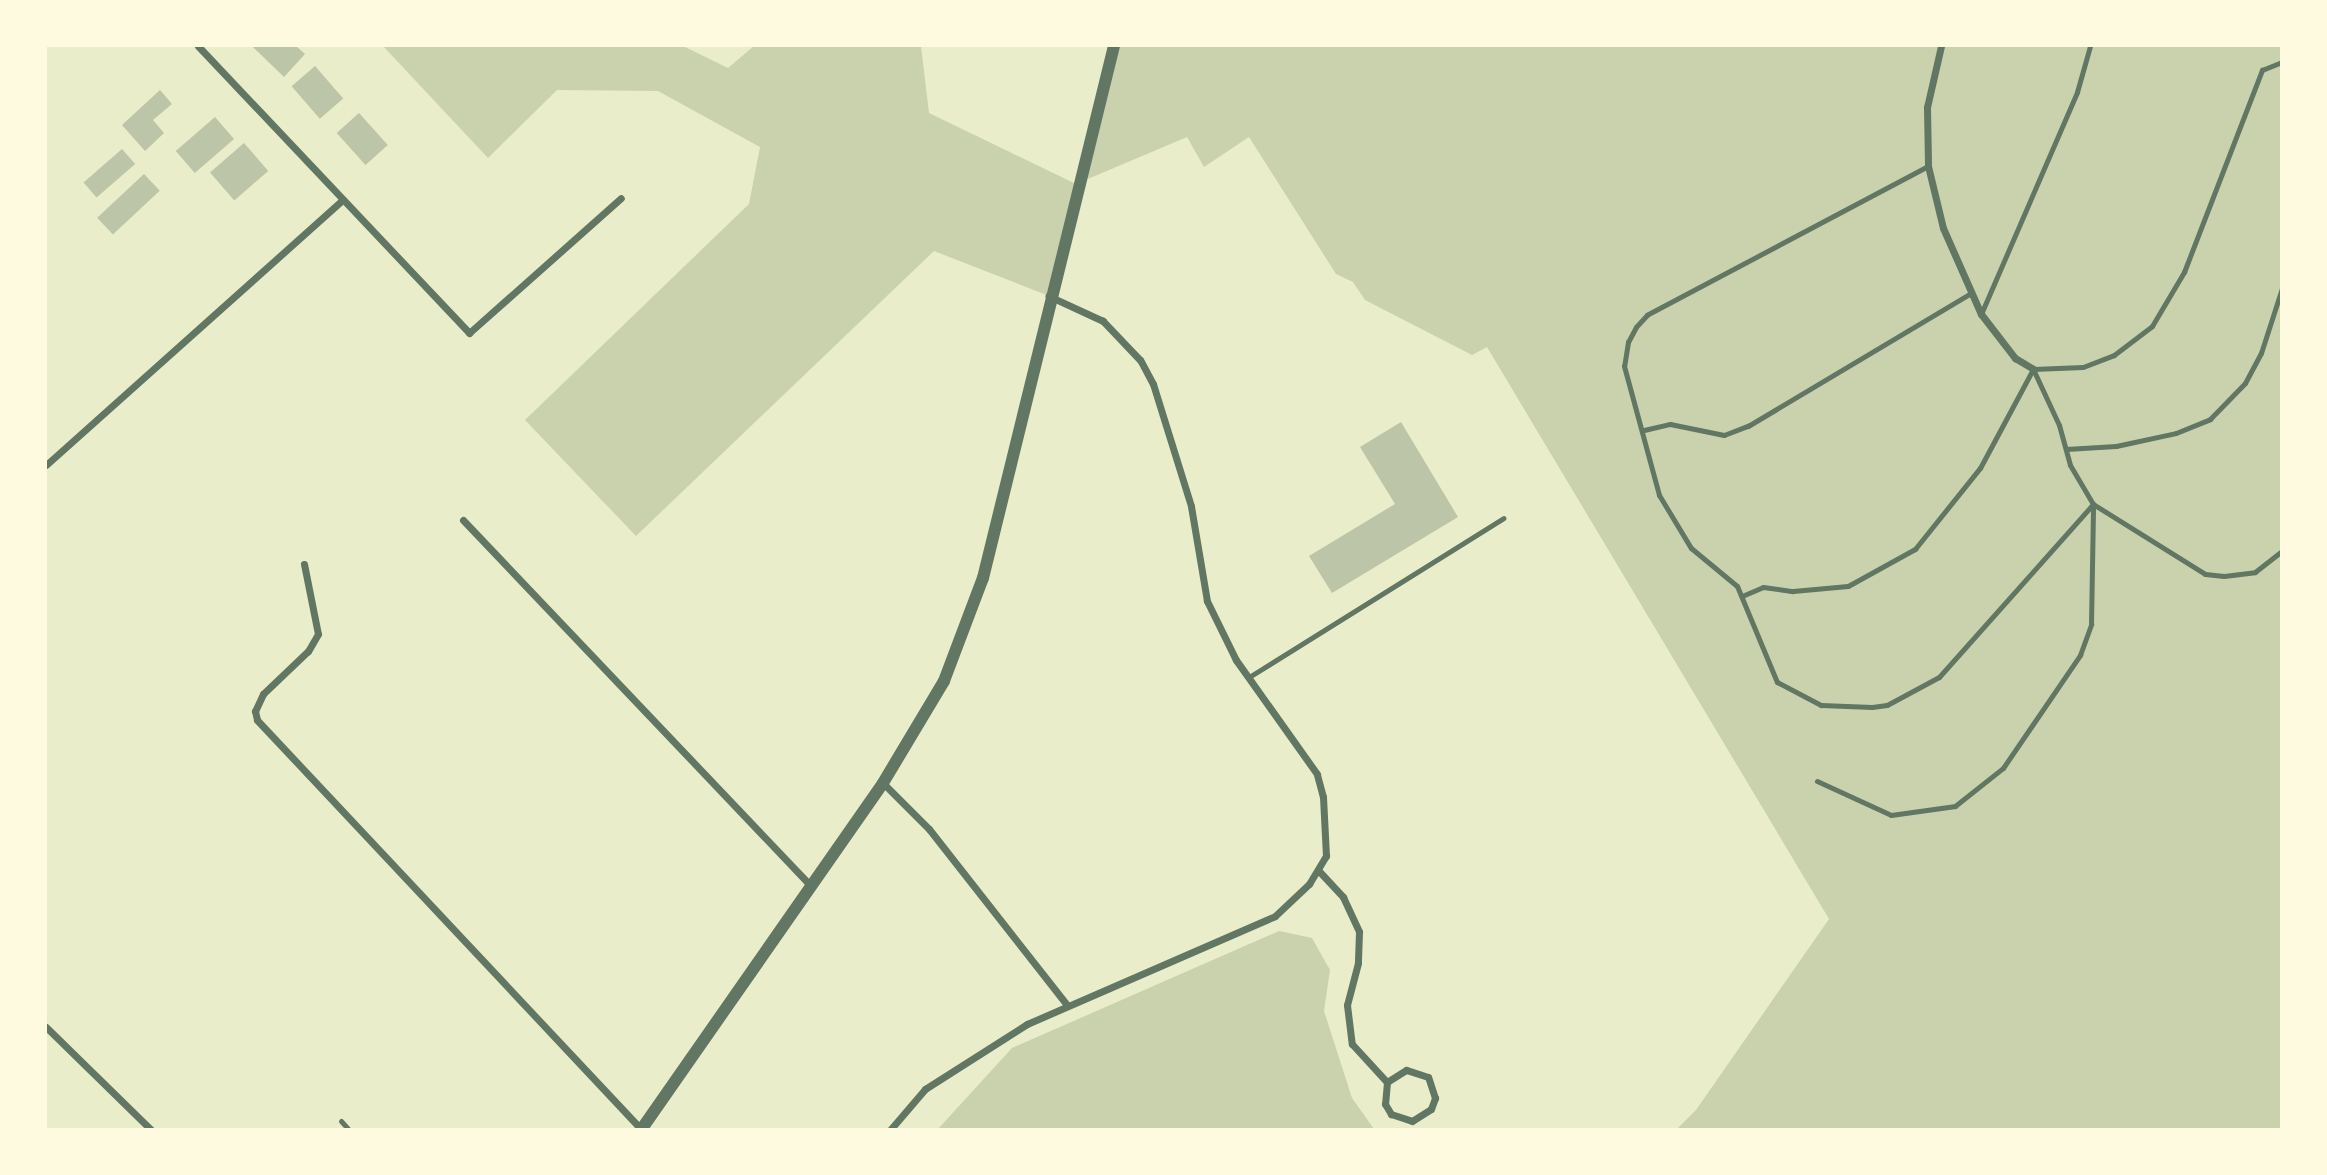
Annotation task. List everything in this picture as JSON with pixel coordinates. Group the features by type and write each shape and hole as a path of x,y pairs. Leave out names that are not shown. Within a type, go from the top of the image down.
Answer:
{"street":[{"path":"198,46 469,333 621,198"},
{"path":"304,564 318,634 307,651 263,694 255,711 257,720 641,1129 883,783 944,681 965,633 1025,413 1049,296 1114,46"},
{"path":"1941,46 1927,107 1928,166 1943,228 1969,294 1981,314 2015,358 2033,369"},
{"path":"46,465 342,200"},
{"path":"890,1129 935,1083 984,1049 1068,1005 1252,929 1293,901 1326,856 1326,831 1317,774 1217,627 1207,601 1191,506 1153,384 1140,360 1103,321 1049,296"},
{"path":"463,520 810,885"},
{"path":"883,783 929,829 1068,1005"},
{"path":"1318,870 1343,897 1359,932 1358,963 1347,1005 1352,1044 1387,1082 1385,1104 1401,1120 1412,1121 1431,1109 1435,1098 1428,1077 1406,1070 1387,1082"},
{"path":"46,1027 151,1129"}],"lane":[{"path":"1981,314 2077,92 2090,46"},
{"path":"2033,369 2083,367 2114,355 2152,326 2184,272 2262,70 2281,62"},
{"path":"1928,166 1647,315 1628,342 1624,366 1644,430 1652,478 1677,529 1691,548 1737,586 1777,682 1821,705 1887,705 1939,677 2093,504"},
{"path":"2066,449 2116,446 2176,433 2210,419 2245,383 2261,353 2281,288"},
{"path":"1644,430 1670,424 1724,435 1748,426 1969,294"},
{"path":"1817,781 1891,815 1955,806 2003,768 2080,655 2091,624 2093,504 2066,449 2033,369"},
{"path":"1742,596 1763,587 1793,591 1847,586 1915,549 1980,468 2033,369"},
{"path":"2093,504 2205,574 2224,576 2255,572 2281,551"},
{"path":"1249,677 1503,518"},
{"path":"341,1121 349,1129"}],"green space":[{"path":"383,46 683,46 728,68 754,46 921,46 929,113 1076,184 1049,296 934,251 636,536 525,420 749,204 760,147 658,91 557,90 488,158"},
{"path":"1114,46 2281,46 2281,1129 1677,1129 1696,1110 1829,919 1487,347 1472,355 1365,300 1353,282 1336,274 1249,137 1204,167 1187,137 1076,184"},
{"path":"1279,931 1312,938 1330,970 1324,1011 1352,1098 1374,1129 938,1129 1012,1048"}],"building":[{"path":"252,46 296,46 305,54 284,77"},
{"path":"315,66 343,98 320,119 292,86"},
{"path":"160,90 172,104 153,120 164,133 145,151 122,125"},
{"path":"359,113 388,145 365,165 337,133"},
{"path":"215,117 234,139 195,173 176,151"},
{"path":"244,143 268,171 234,200 210,173"},
{"path":"122,149 135,164 97,198 84,182"},
{"path":"144,174 160,191 113,234 97,218"},
{"path":"1401,422 1458,517 1332,593 1309,556 1395,504 1360,447"}]}
